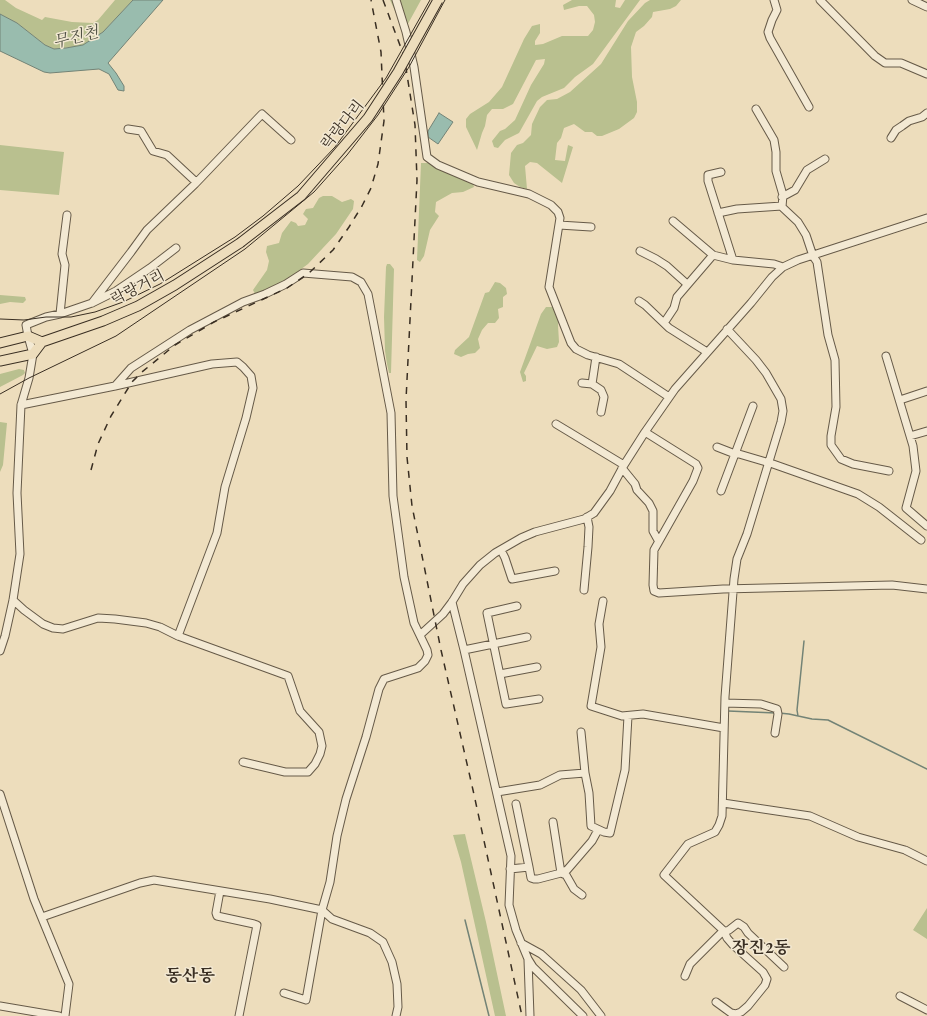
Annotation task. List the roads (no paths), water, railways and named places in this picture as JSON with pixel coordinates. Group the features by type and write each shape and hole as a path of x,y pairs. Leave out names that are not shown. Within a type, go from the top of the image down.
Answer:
{"main road":[{"name":"락랑다리","path":"240,243 301,196 368,118 398,72 438,0"},
{"name":"락랑거리","path":"42,342 103,321 138,306 175,285 240,243"},
{"path":"0,343 28,336 42,342 33,354 0,360"}],"street":[{"path":"396,0 406,32 414,67 427,157 438,165 478,182 529,194 551,205 558,212 560,218 548,287 571,343 576,348 588,355 619,364 669,397"},
{"path":"774,0 777,10 768,32 809,107"},
{"path":"820,0 875,56 885,63 902,63 927,74"},
{"path":"912,0 927,7"},
{"path":"756,109 774,140 776,152 776,171 783,195 782,206 798,222 806,235 813,256 817,262 828,335 835,360 836,407 831,445 841,459 853,464 889,471"},
{"path":"891,138 896,130 909,121 922,117 927,113"},
{"path":"92,303 147,230 262,114 292,140"},
{"path":"128,129 141,131 153,151 167,155 196,182"},
{"path":"782,197 795,190 807,170 825,158"},
{"path":"721,172 708,175 708,181 733,260"},
{"path":"718,213 737,209 782,206"},
{"path":"60,314 65,265 62,254 67,215"},
{"path":"420,635 436,621 452,602 463,584 471,575 501,550 521,538 535,532 587,517 597,510 610,491 623,466 669,397 772,277 783,267 927,218"},
{"path":"673,221 710,254 733,260 774,264 783,267"},
{"path":"559,226 591,227"},
{"path":"0,651 13,600 20,554 17,493 21,404 29,378 33,354 26,325 46,317 60,314 92,303 116,291 176,248"},
{"path":"640,251 667,266 687,284"},
{"path":"664,323 674,308 677,297 713,255"},
{"path":"115,386 131,368 190,330 242,302 265,294 286,284 303,273 352,277 361,282 368,294 388,395 392,432 392,496 404,577 410,610 428,655 425,661 418,668 384,679 379,689 366,737 346,799 337,836 330,882 322,910 306,1000 284,993"},
{"path":"639,301 664,323 707,352"},
{"path":"716,1002 731,1013 736,1014 741,1012 765,985 767,979 763,972 726,938 724,931 664,875 688,844 715,832 719,826 723,803 725,703 733,589 737,559 747,534 782,422 783,405 777,391 766,373 727,329"},
{"path":"886,356 910,436 916,471 906,508 927,526"},
{"path":"592,384 596,357"},
{"path":"21,404 115,386 212,364 237,362 251,376 253,388 246,418 225,487 217,533 178,636"},
{"path":"582,383 592,384 600,390 604,397 601,412"},
{"path":"900,400 927,391"},
{"path":"722,490 753,406"},
{"path":"556,424 623,466 635,484 637,490 649,503 653,511 652,531 658,540"},
{"path":"910,436 927,431"},
{"path":"645,432 696,464 698,468 693,481 658,540 654,550 652,563 654,591 892,585 927,589"},
{"path":"717,447 838,486 858,494 879,507 921,540"},
{"path":"584,590 588,547 587,517"},
{"path":"501,550 512,579 555,571"},
{"path":"13,600 43,624 53,628 63,629 98,618 146,623 288,676 300,711 319,732 322,746 315,764 308,772 285,772 243,762"},
{"path":"603,601 599,624 601,647 591,706 622,716 643,714 724,728"},
{"path":"452,602 511,856 510,905 516,930 528,959 533,967 583,1016"},
{"path":"517,606 487,613 506,704 539,699"},
{"path":"464,650 527,637"},
{"path":"500,674 537,667"},
{"path":"725,703 761,704 777,709 778,713 775,733"},
{"path":"581,732 585,773 589,793 591,826 598,830 610,833 613,826 625,770 628,716"},
{"path":"497,792 540,784 560,775 585,773"},
{"path":"0,794 34,899 69,984 65,1016"},
{"path":"723,803 810,816 858,836 905,850 927,861"},
{"path":"516,804 531,878 534,879 561,873 567,870 592,841 598,830"},
{"path":"553,822 561,873"},
{"path":"510,870 529,867"},
{"path":"561,873 566,875 574,888 582,895"},
{"path":"42,917 140,883 154,880 270,898 322,910 332,919 370,933 383,942 392,962 398,984 398,1007 396,1016"},
{"path":"220,891 216,914 217,916 254,924 257,926 239,1016"},
{"path":"686,976 690,964 724,931 729,930 738,923 744,926 748,933 784,967"},
{"path":"521,943 541,954 581,990 601,1016"},
{"path":"528,959 530,1016"},
{"path":"900,996 927,1010"},
{"path":"0,1006 58,1016"}],"waterway":[{"path":"798,716 797,710 804,641"},
{"path":"728,711 776,713"},
{"path":"779,713 812,719 828,720 927,769"},
{"path":"465,920 489,1016"}],"tram line":[{"path":"0,319 24,320 46,317 71,317 95,312 123,302 160,284 235,237 263,216 298,186 335,147 386,78 430,0"},
{"path":"0,394 29,378 116,336 245,249 314,192 347,155 378,115 409,67 445,0"}],"railway":[{"path":"91,470 98,444 111,416 132,382 142,372 175,345 214,322 287,288 309,273 333,250 362,206 371,188 378,164 384,121 381,52 371,0"},
{"path":"383,0 404,56 415,125 417,180 406,400 407,457 412,506 441,650 522,1016"}],"district":[{"name":"장진2동","path":"761,948"},
{"name":"동산동","path":"190,976"}],"water label":[{"name":"무진천","path":"76,38"}]}
